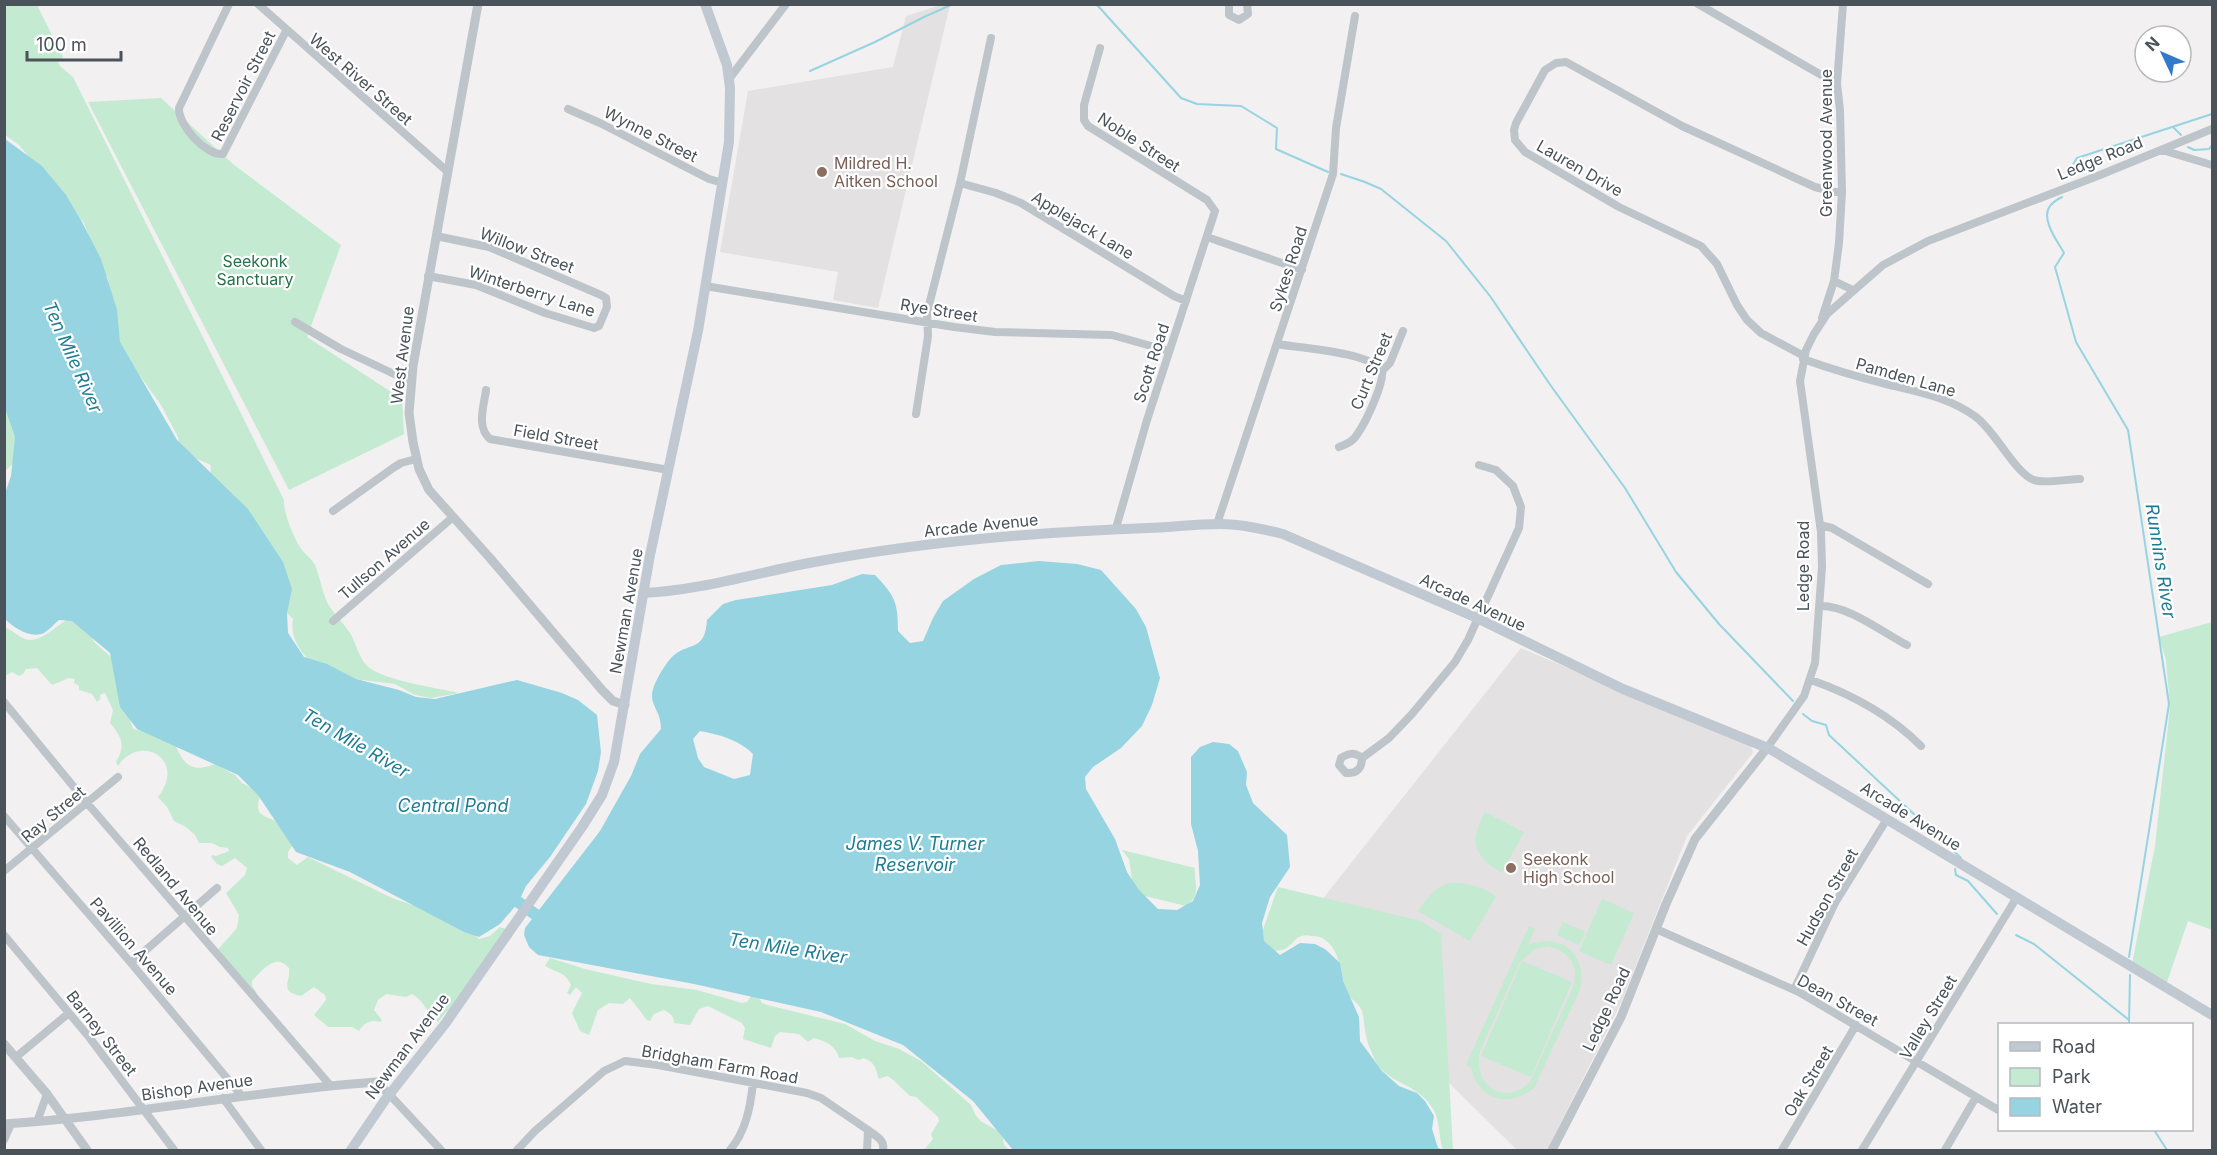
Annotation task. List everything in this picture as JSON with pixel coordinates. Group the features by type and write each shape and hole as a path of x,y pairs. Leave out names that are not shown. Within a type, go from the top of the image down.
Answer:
{"main road":[{"name":"Newman Avenue","path":"351,1150 389,1094 439,1033 516,919 587,820 609,779 625,705 643,593 705,286 730,133 729,79 717,35 705,4"},
{"name":"Arcade Avenue","path":"643,593 676,591 805,564 897,549 998,537 1116,528 1217,524 1254,527 1283,534 1477,618 1605,681 1767,748 2212,1015"}],"street":[{"name":"Reservoir Street","path":"229,4 183,100 179,114 188,131 210,151 219,155 223,154 286,31"},
{"name":"West River Street","path":"258,4 448,172"},
{"name":"West Avenue","path":"478,4 411,382 409,413 416,459 429,490 602,690 613,701 625,705"},
{"path":"729,79 786,4"},
{"path":"1228,5 1229,15 1239,20 1248,14 1247,4"},
{"path":"1698,4 1836,84"},
{"name":"Greenwood Avenue","path":"1820,325 1834,281 1839,243 1842,192 1840,110 1836,84 1843,4"},
{"name":"Sykes Road","path":"1217,524 1333,174 1336,128 1355,16"},
{"path":"916,414 928,336 927,313 960,183 992,38"},
{"name":"Noble Street","path":"1100,48 1082,113 1088,126 1207,200 1213,207"},
{"name":"Lauren Drive","path":"1804,358 1761,333 1747,320 1737,305 1718,264 1701,246 1619,207 1525,152 1516,143 1514,130 1545,70 1553,64 1566,62 1698,134 1815,187 1842,192"},
{"name":"Wynne Street","path":"568,109 709,179 723,183"},
{"name":"Ledge Road","path":"1552,1150 1622,1017 1656,929 1695,839 1767,748 1804,696 1810,680 1815,663 1822,567 1820,525 1800,396 1800,374 1804,358 1827,314 1893,258 1928,241 2212,129"},
{"path":"2162,150 2212,165"},
{"name":"Applejack Lane","path":"960,183 1021,203 1174,296 1186,301"},
{"name":"Scott Road","path":"1116,528 1147,420 1214,216 1213,207"},
{"name":"Willow Street","path":"436,236 489,247 554,273 606,298"},
{"path":"1207,237 1302,270"},
{"name":"Winterberry Lane","path":"428,276 476,285 545,313 594,328 598,326 605,313 606,298"},
{"path":"1834,281 1853,290"},
{"name":"Rye Street","path":"705,286 928,324 995,332 1112,335 1169,351"},
{"path":"295,322 341,349 411,382"},
{"name":"Curt Street","path":"1339,447 1349,443 1358,434 1381,383 1382,371 1390,363 1403,330"},
{"path":"1277,344 1339,352 1376,364 1382,371"},
{"name":"Pamden Lane","path":"1804,358 1855,376 1944,399 1961,407 1991,430 2026,475 2035,481 2080,479"},
{"name":"Field Street","path":"486,390 481,424 483,431 490,438 669,470"},
{"path":"333,511 393,468 416,459"},
{"path":"1362,758 1389,738 1455,662 1468,640 1519,528 1521,507 1513,486 1496,470 1479,465"},
{"name":"Tullson Avenue","path":"333,621 453,517"},
{"path":"1820,525 1832,528 1928,584"},
{"path":"1820,606 1845,611 1907,645"},
{"path":"1810,680 1860,702 1905,730 1921,747"},
{"name":"Redland Avenue","path":"4,702 87,803 330,1085"},
{"name":"Ray Street","path":"4,871 118,777"},
{"name":"Pavillion Avenue","path":"4,816 241,1095"},
{"name":"Hudson Street","path":"1794,990 1835,903 1887,819"},
{"path":"131,963 217,888"},
{"name":"Valley Street","path":"1862,1150 2017,897"},
{"name":"Dean Street","path":"1656,929 1794,990 1998,1110"},
{"name":"Barney Street","path":"4,935 69,1013 174,1150"},
{"path":"16,1057 69,1013"},
{"name":"Oak Street","path":"1782,1150 1856,1025"},
{"path":"4,1044 47,1094 78,1146 87,1150"},
{"name":"Bridgham Farm Road","path":"517,1150 535,1131 604,1071 625,1061 807,1093 821,1098 868,1130 881,1140 884,1145 883,1150"},
{"name":"Bishop Avenue","path":"8,1124 145,1110 241,1095 330,1085 376,1082 389,1094"},
{"path":"730,1150 739,1140 747,1119 753,1084"},
{"path":"37,1122 47,1094"},
{"path":"389,1094 441,1150"},
{"path":"1945,1150 1976,1097"},
{"path":"223,1098 261,1150"},
{"path":"4,1140 8,1124"},
{"path":"867,1150 868,1130"}],"shaded area":[{"name":"Mildred H. Aitken School","path":"941,5 950,5 878,308 833,300 838,272 720,252 748,91 893,67 906,16"},
{"name":"Seekonk High School","path":"1521,648 1750,746 1753,753 1687,836 1621,1003 1547,1150 1517,1150 1442,1076 1432,928 1321,901"}],"green space":[{"path":"5,5 37,5 63,57 58,62 73,77 284,500 287,519 303,551 315,565 328,604 350,633 364,663 374,671 397,679 459,693 431,698 415,695 395,684 346,678 339,670 318,666 300,649 292,627 293,619 285,611 210,480 211,465 179,451 178,437 161,405 130,362 118,340 108,278 101,269 84,223 19,145 5,135"},
{"name":"Seekonk Sanctuary","path":"161,98 233,164 341,245 307,337 402,399 404,434 289,490 88,102"},
{"path":"5,394 11,397 18,459 5,471"},
{"path":"68,619 81,620 89,629 94,642 112,658 133,729 157,734 175,744 182,758 190,766 200,768 215,764 261,793 259,811 284,828 293,845 288,852 288,858 297,865 308,857 392,898 421,908 472,933 479,939 490,936 500,927 509,930 452,1019 447,1011 438,1022 412,994 406,997 386,994 378,1000 374,1010 382,1020 380,1022 368,1022 359,1031 352,1027 328,1027 314,1015 326,1000 325,995 314,987 301,996 294,994 287,985 289,968 279,962 269,964 252,981 252,986 257,993 251,994 215,953 237,928 239,915 226,893 245,875 247,868 235,858 222,866 217,864 211,857 212,855 216,856 229,851 228,848 212,843 199,843 195,835 186,827 174,821 167,807 158,797 166,783 167,771 164,761 157,754 137,751 127,756 118,766 116,762 122,746 110,723 113,710 105,693 100,695 97,702 92,694 79,690 79,686 74,683 75,679 69,678 52,685 37,668 26,669 19,676 12,672 5,676 4,627 31,640 48,634"},
{"path":"2212,622 2212,930 2188,921 2165,988 2131,969 2155,846 2170,707 2166,660 2159,637"},
{"path":"1485,812 1524,832 1502,873 1485,861 1477,847 1477,832"},
{"path":"1122,850 1195,868 1196,892 1194,897 1186,906 1141,895 1132,880 1129,859"},
{"path":"1448,883 1473,886 1496,896 1470,941 1418,911 1435,891"},
{"path":"1278,887 1421,921 1441,934 1453,1150 1443,1150 1436,1116 1425,1099 1386,1073 1375,1060 1366,1038 1362,1011 1345,987 1338,958 1331,946 1321,937 1305,935 1284,949 1269,950 1262,938 1262,932"},
{"path":"1602,899 1634,913 1611,965 1579,951"},
{"path":"1563,922 1585,932 1579,945 1557,935"},
{"path":"1529,926 1535,929 1528,945 1552,942 1562,944 1570,950 1580,966 1580,990 1534,1088 1514,1098 1496,1098 1481,1087 1471,1067 1466,1065","holes":["1547,946 1557,949 1571,960 1575,970 1575,979 1530,1082 1511,1093 1493,1089 1481,1074 1480,1051 1520,962 1535,949"]},
{"path":"550,958 585,969 651,984 697,990 742,1003 747,1002 752,995 759,997 762,1003 767,1005 845,1024 875,1041 899,1049 921,1061 971,1105 982,1122 1002,1133 1004,1145 1009,1150 924,1150 933,1139 931,1134 939,1121 938,1117 891,1078 887,1076 879,1079 874,1066 868,1060 864,1058 858,1060 852,1057 839,1058 836,1050 826,1042 814,1038 808,1042 799,1034 780,1032 775,1036 771,1048 743,1039 745,1028 742,1023 708,1006 699,1009 690,1025 674,1023 671,1015 664,1010 654,1014 650,1021 647,1020 630,998 623,1004 609,1003 598,1010 589,1035 580,1031 572,1013 582,993 576,987 570,995 567,993 571,985 566,977 545,966"},
{"path":"1522,961 1572,982 1531,1077 1481,1056"}],"water":[{"name":"Central Pond","path":"5,139 42,166 66,195 82,222 101,259 108,281 117,310 120,342 177,440 248,509 283,562 292,589 287,613 288,633 304,657 327,664 356,679 399,690 416,697 435,699 517,680 578,700 597,715 601,752 598,771 586,804 550,857 526,886 518,903 500,924 479,937 464,932 350,872 296,852 258,795 238,775 137,729 120,707 110,653 72,621 59,620 44,633 34,635 18,629 5,619 5,493 11,476 15,437 4,405"},
{"name":"James V. Turner Reservoir","path":"1039,561 1077,564 1101,570 1136,609 1146,627 1160,678 1152,705 1142,726 1121,748 1093,767 1085,777 1086,789 1115,839 1127,872 1139,890 1158,909 1177,910 1193,901 1200,885 1198,851 1191,824 1191,757 1200,747 1213,742 1229,744 1238,751 1247,772 1246,785 1253,803 1287,835 1290,867 1270,897 1262,923 1264,941 1280,955 1300,943 1315,944 1325,949 1340,963 1343,981 1359,1017 1360,1041 1382,1071 1399,1086 1417,1093 1425,1101 1434,1116 1432,1129 1438,1148 1444,1150 1013,1150 973,1101 903,1045 821,1012 694,984 538,955 529,947 524,935 525,928 600,831 631,776 640,754 661,729 652,697 660,674 674,655 700,641 706,630 707,620 723,604 832,585 862,574 875,575 891,594 896,606 898,631 910,643 923,641 943,601 974,579 1001,565","holes":["700,731 735,741 753,754 750,775 734,779 704,767 698,758 693,739"]}],"waterway":[{"path":"810,71 953,4"},
{"path":"1095,4 1181,98 1197,104 1241,106 1277,128 1276,149 1328,172"},
{"name":"Runnins River","path":"2063,181 2077,158 2212,114"},
{"name":"Runnins River","path":"2173,127 2181,135"},
{"name":"Runnins River","path":"2188,147 2194,150 2209,149 2212,145"},
{"path":"1341,174 1381,189 1446,241 1490,296 1551,386 1625,488 1676,572 1719,624 1793,701"},
{"name":"Runnins River","path":"2062,197 2047,211 2048,224 2064,253 2055,267 2076,342 2128,430 2169,704 2129,957"},
{"path":"1803,714 1812,721 1826,725 1829,735 1961,858"},
{"path":"1955,869 1956,875 1968,881 1997,914"},
{"name":"Ten Mile River","path":"507,894 546,922"},
{"path":"2016,935 2034,944 2129,1020"},
{"name":"Runnins River","path":"2129,1023 2130,975"},
{"name":"Runnins River","path":"2155,1131 2167,1150"}],"place":[{"name":"Mildred H. Aitken School","path":"822,172"},
{"name":"Seekonk High School","path":"1511,868"}]}
